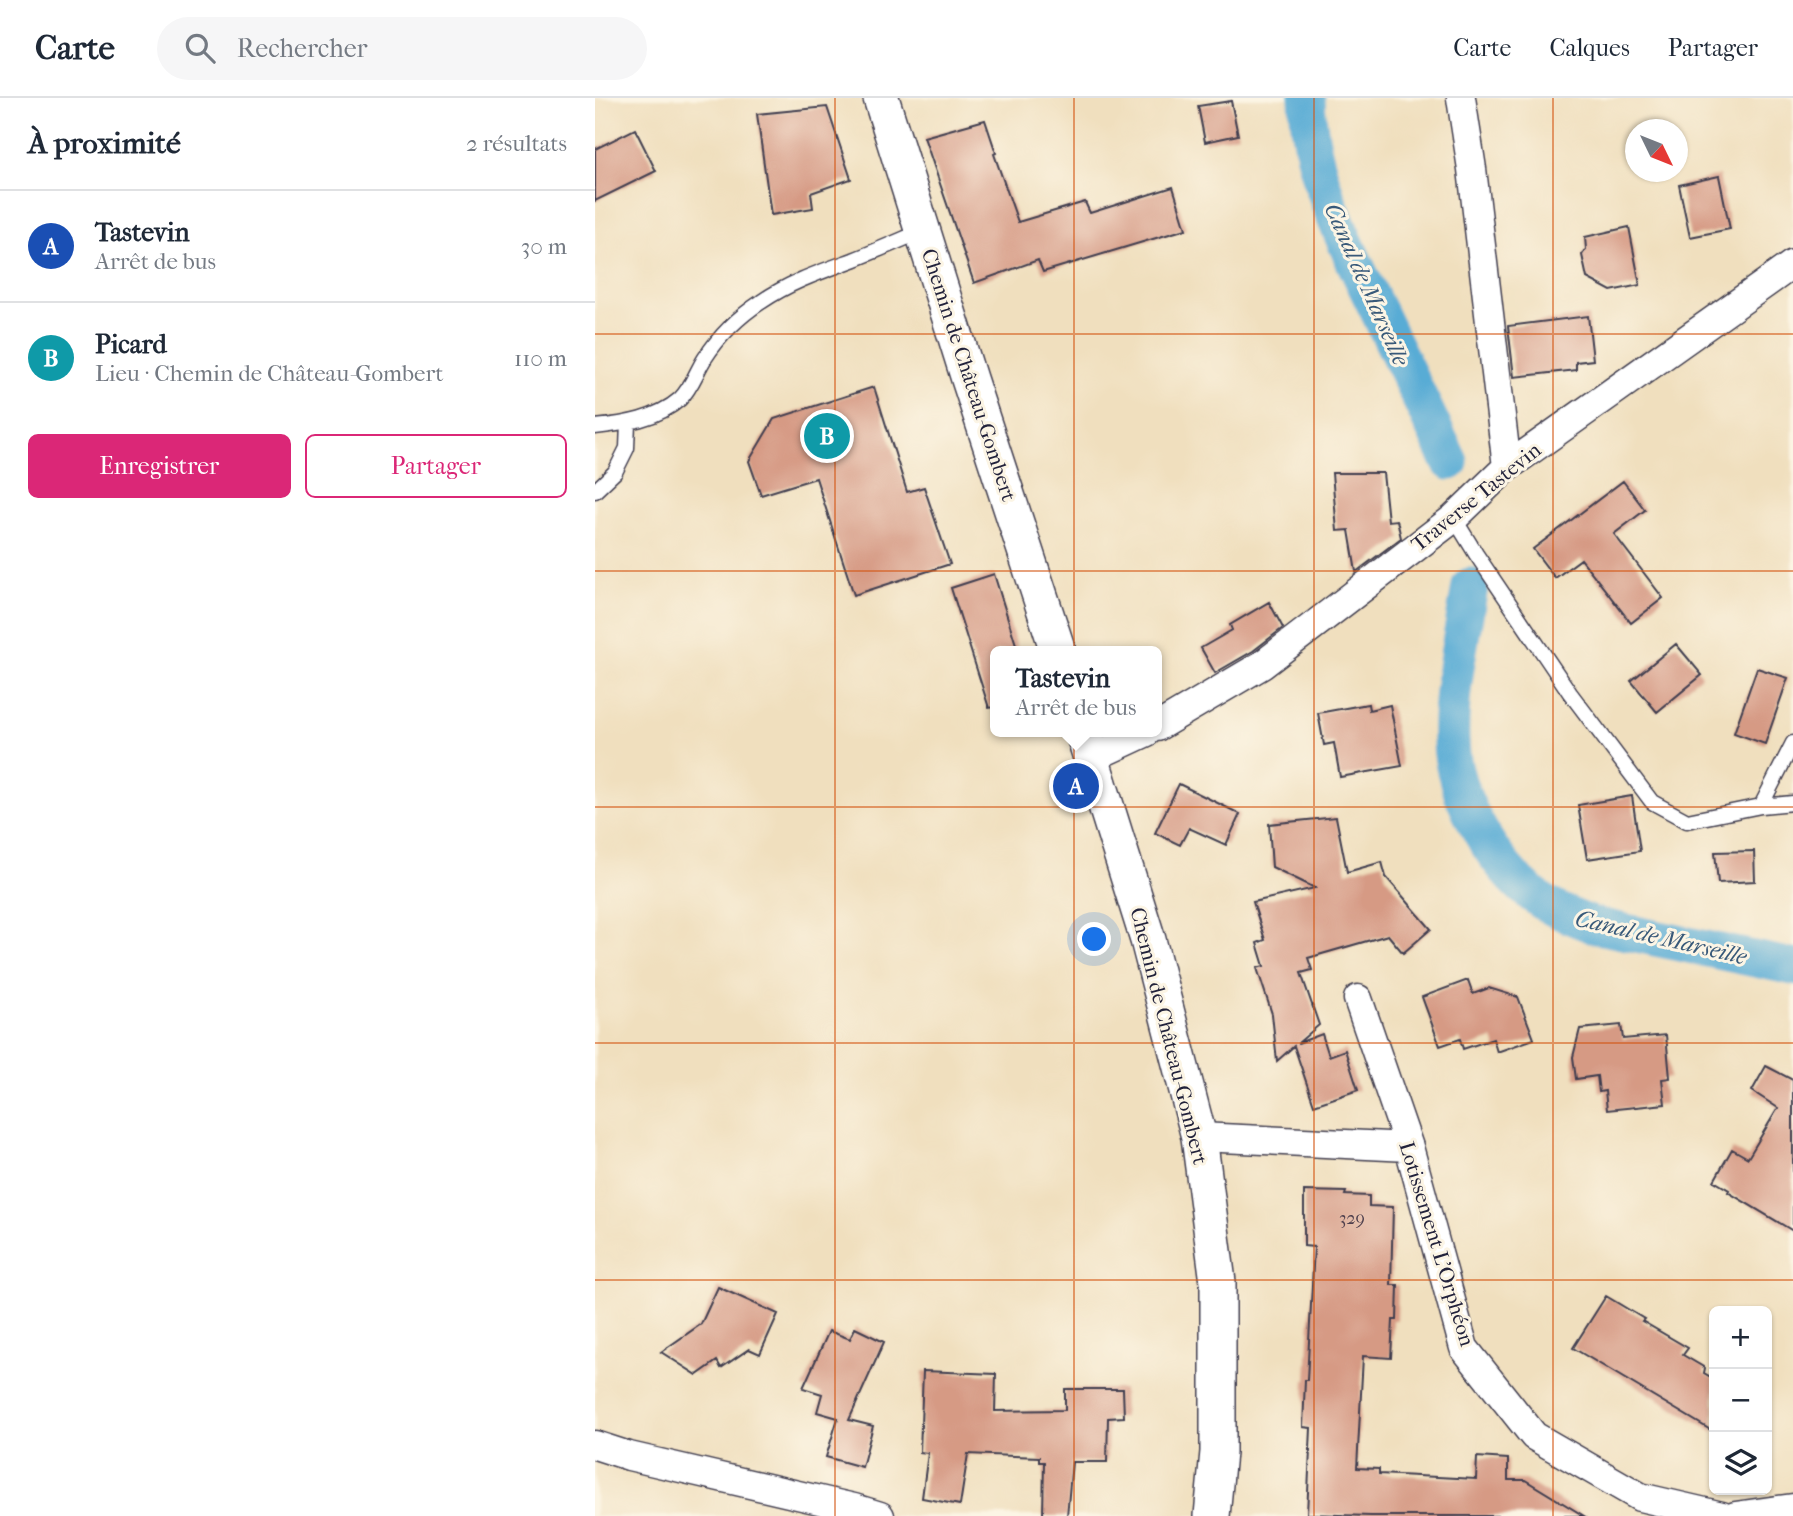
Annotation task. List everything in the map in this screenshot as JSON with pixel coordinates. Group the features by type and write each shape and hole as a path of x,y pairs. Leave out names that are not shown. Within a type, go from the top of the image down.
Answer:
{"street":[{"name":"Chemin de Château-Gombert","path":"881,98 1056,646"},
{"path":"1461,98 1472,169 1507,467"},
{"name":"Traverse Tastevin","path":"1162,724 1262,666 1454,518 1507,467 1793,264"},
{"path":"1087,745 1124,737"},
{"name":"Chemin de Château-Gombert","path":"1087,745 1148,940 1199,1137 1218,1282 1219,1452 1212,1516"},
{"name":"Lotissement L'Orphéon","path":"1357,999 1409,1147 1464,1348 1534,1436 1640,1497 1722,1516"},
{"path":"1199,1137 1409,1147"},
{"path":"595,1445 629,1456 880,1516"},
{"path":"1735,1516 1793,1508"}],"lane":[{"path":"595,427 628,424 669,407 692,384 703,361 720,337 740,317 790,283 923,231"},
{"path":"595,491 615,472 627,448 628,424"},
{"path":"1454,518 1570,693 1652,802 1687,821 1761,806 1793,803"},
{"path":"1761,806 1793,743"}],"building":[{"path":"1231,101 1238,135 1205,142 1198,106"},
{"path":"827,107 851,179 811,193 813,208 771,215 757,114"},
{"path":"985,120 1018,222 1085,202 1090,213 1173,187 1186,229 1043,272 1038,260 974,283 924,137"},
{"path":"635,129 656,171 595,201 595,149"},
{"path":"1719,176 1730,229 1690,237 1679,185"},
{"path":"1629,227 1640,285 1611,291 1587,278 1582,255 1586,249 1585,237"},
{"path":"1588,316 1593,360 1576,362 1576,370 1514,377 1508,326"},
{"path":"874,387 907,492 924,487 950,564 854,595 816,478 761,495 749,461 774,419"},
{"path":"1332,473 1383,473 1388,521 1397,520 1401,538 1356,572 1349,530 1337,531"},
{"path":"1623,481 1645,510 1614,534 1663,598 1631,623 1581,559 1555,578 1533,549"},
{"path":"994,574 1016,646 990,646 990,708 989,708 951,588"},
{"path":"1269,602 1283,628 1253,651 1215,673 1201,648 1232,630 1230,625"},
{"path":"1676,644 1702,675 1657,712 1631,681"},
{"path":"1757,668 1788,678 1765,744 1734,733"},
{"path":"1368,704 1369,710 1390,705 1402,766 1340,777 1334,743 1324,745 1318,713"},
{"path":"1179,784 1240,814 1226,845 1189,828 1180,845 1155,833"},
{"path":"1632,796 1640,851 1587,859 1578,805"},
{"path":"1336,817 1347,872 1382,862 1386,877 1431,929 1403,953 1388,935 1308,958 1312,970 1301,973 1319,1025 1298,1043 1322,1034 1329,1056 1345,1050 1358,1090 1314,1105 1294,1046 1277,1061 1272,1014 1257,968 1264,966 1257,943 1265,940 1253,902 1315,888 1272,867 1269,824"},
{"path":"1754,851 1755,881 1718,883 1715,852"},
{"path":"1468,980 1473,994 1489,988 1518,997 1534,1039 1497,1052 1493,1039 1463,1049 1460,1039 1440,1046 1422,997"},
{"path":"1621,1025 1623,1039 1666,1035 1670,1078 1662,1079 1665,1104 1607,1110 1605,1091 1599,1092 1597,1076 1576,1079 1573,1057 1580,1029"},
{"path":"1766,1066 1793,1080 1793,1231 1714,1181 1732,1149 1748,1158 1778,1108 1752,1091"},
{"path":"1304,1191 1346,1192 1345,1195 1369,1196 1369,1206 1393,1207 1391,1285 1398,1285 1397,1320 1393,1320 1391,1358 1363,1356 1357,1468 1379,1469 1379,1474 1476,1479 1477,1457 1508,1459 1508,1480 1525,1480 1584,1516 1307,1514 1311,1428 1303,1427 1314,1247 1304,1246"},
{"path":"718,1287 778,1314 760,1354 749,1349 721,1368 717,1361 697,1375 661,1352 701,1324"},
{"path":"1606,1296 1688,1348 1683,1355 1705,1368 1704,1373 1709,1376 1709,1429 1573,1348"},
{"path":"855,1328 884,1342 849,1420 873,1426 862,1467 826,1457 838,1418 817,1412 822,1394 803,1388 829,1331 850,1339"},
{"path":"923,1371 996,1374 995,1411 1065,1410 1065,1389 1123,1389 1124,1417 1108,1418 1107,1462 1072,1462 1067,1516 1043,1516 1044,1462 1039,1462 1039,1457 968,1454 960,1505 922,1498 928,1453 920,1452"}],"waterway":[{"name":"Canal de Marseille","path":"1307,98 1314,154 1331,208 1353,260 1450,462"},
{"name":"Canal de Marseille","path":"1470,586 1452,702 1453,760 1465,801 1499,860 1527,890 1542,901 1593,925 1793,967"}],"place":[{"name":"Picard","path":"827,436"},
{"name":"Tastevin","path":"1076,786"}]}
